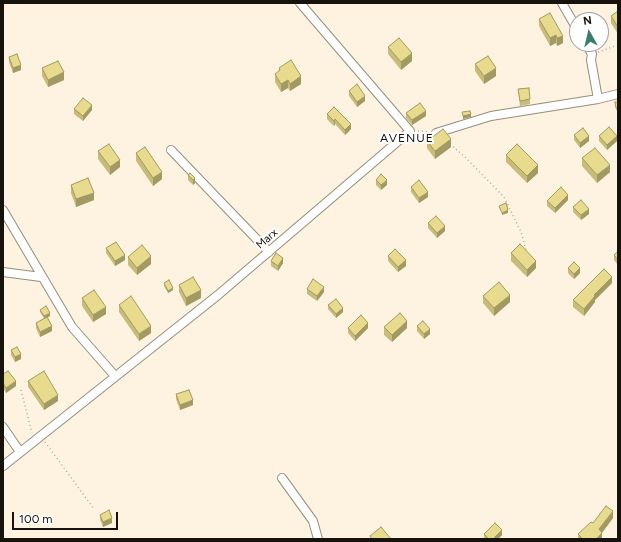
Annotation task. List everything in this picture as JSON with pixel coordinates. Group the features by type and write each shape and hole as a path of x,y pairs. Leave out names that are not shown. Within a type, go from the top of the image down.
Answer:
{"street":[{"path":"300,3 410,131"},
{"path":"562,3 569,15"},
{"path":"592,54 591,60 598,99"},
{"path":"436,133 490,116 598,99 618,94"},
{"name":"Marx","path":"3,466 218,296 410,131"},
{"path":"171,150 269,252"},
{"path":"3,210 72,327 115,376"},
{"path":"3,272 42,277"},
{"path":"3,427 20,452"},
{"path":"282,478 313,522 318,539"}],"path":[{"path":"592,54 618,44"},
{"path":"410,131 436,133"},
{"path":"448,143 465,157 504,197 521,232 527,254"},
{"path":"21,390 37,438 94,509"}],"building":[{"path":"618,11 618,27 611,16"},
{"path":"550,13 563,36 557,38 556,35 550,38 539,19"},
{"path":"399,38 412,53 401,62 388,47"},
{"path":"17,54 21,65 13,68 9,57"},
{"path":"488,56 496,68 484,76 475,64"},
{"path":"291,60 301,76 290,84 288,80 281,84 275,74 280,70 279,68"},
{"path":"58,61 64,72 48,80 42,68"},
{"path":"357,84 365,96 357,102 349,91"},
{"path":"529,88 530,99 520,101 518,89"},
{"path":"83,98 92,105 83,116 74,109"},
{"path":"615,102 618,102 618,108 616,108"},
{"path":"420,103 426,111 412,120 406,113"},
{"path":"334,107 351,124 345,130 335,119 334,121 327,114"},
{"path":"470,111 471,114 463,116 462,112"},
{"path":"609,127 617,136 607,145 599,136"},
{"path":"583,128 589,136 580,143 574,135"},
{"path":"443,129 451,139 435,151 427,141"},
{"path":"109,144 120,160 110,167 98,151"},
{"path":"517,144 538,165 527,176 506,155"},
{"path":"145,147 162,172 153,178 136,153"},
{"path":"595,148 610,165 597,175 582,158"},
{"path":"190,173 195,178 193,180 188,175"},
{"path":"381,174 387,180 381,185 376,180"},
{"path":"88,178 94,193 76,199 71,185"},
{"path":"419,180 428,192 419,198 411,187"},
{"path":"561,187 568,195 555,208 547,201"},
{"path":"581,200 589,209 581,215 573,207"},
{"path":"506,203 508,210 502,213 499,206"},
{"path":"436,216 445,226 437,233 428,223"},
{"path":"116,242 125,255 115,261 106,248"},
{"path":"520,244 536,261 527,270 511,253"},
{"path":"142,245 151,256 137,268 128,257"},
{"path":"395,249 406,260 398,267 388,256"},
{"path":"618,251 618,260 614,255"},
{"path":"276,253 283,258 278,266 271,261"},
{"path":"574,262 580,268 574,274 568,268"},
{"path":"604,269 612,277 594,295 595,296 584,309 573,300"},
{"path":"193,277 201,290 186,298 179,285"},
{"path":"313,279 324,287 317,296 307,289"},
{"path":"169,280 173,288 168,291 164,283"},
{"path":"499,282 510,295 494,308 483,296"},
{"path":"94,290 106,307 93,315 82,298"},
{"path":"131,296 151,326 139,334 119,305"},
{"path":"336,299 343,308 336,314 328,305"},
{"path":"46,306 50,313 44,316 40,310"},
{"path":"400,313 407,321 392,335 384,327"},
{"path":"361,315 368,323 355,336 348,328"},
{"path":"47,317 52,326 40,332 36,323"},
{"path":"423,321 430,329 424,334 417,326"},
{"path":"17,347 21,354 15,357 11,350"},
{"path":"8,371 16,381 6,388 3,383 3,374"},
{"path":"44,371 58,395 44,404 28,381"},
{"path":"189,390 193,400 180,405 176,394"},
{"path":"606,506 613,511 599,529 602,533 596,539 583,539 578,534 591,522 593,523"},
{"path":"109,510 112,518 103,522 100,515"},
{"path":"495,523 502,530 493,539 489,539 484,534"},
{"path":"381,527 391,539 372,539 370,536"}],"district":[{"name":"AVENUE","path":"407,138"}]}
